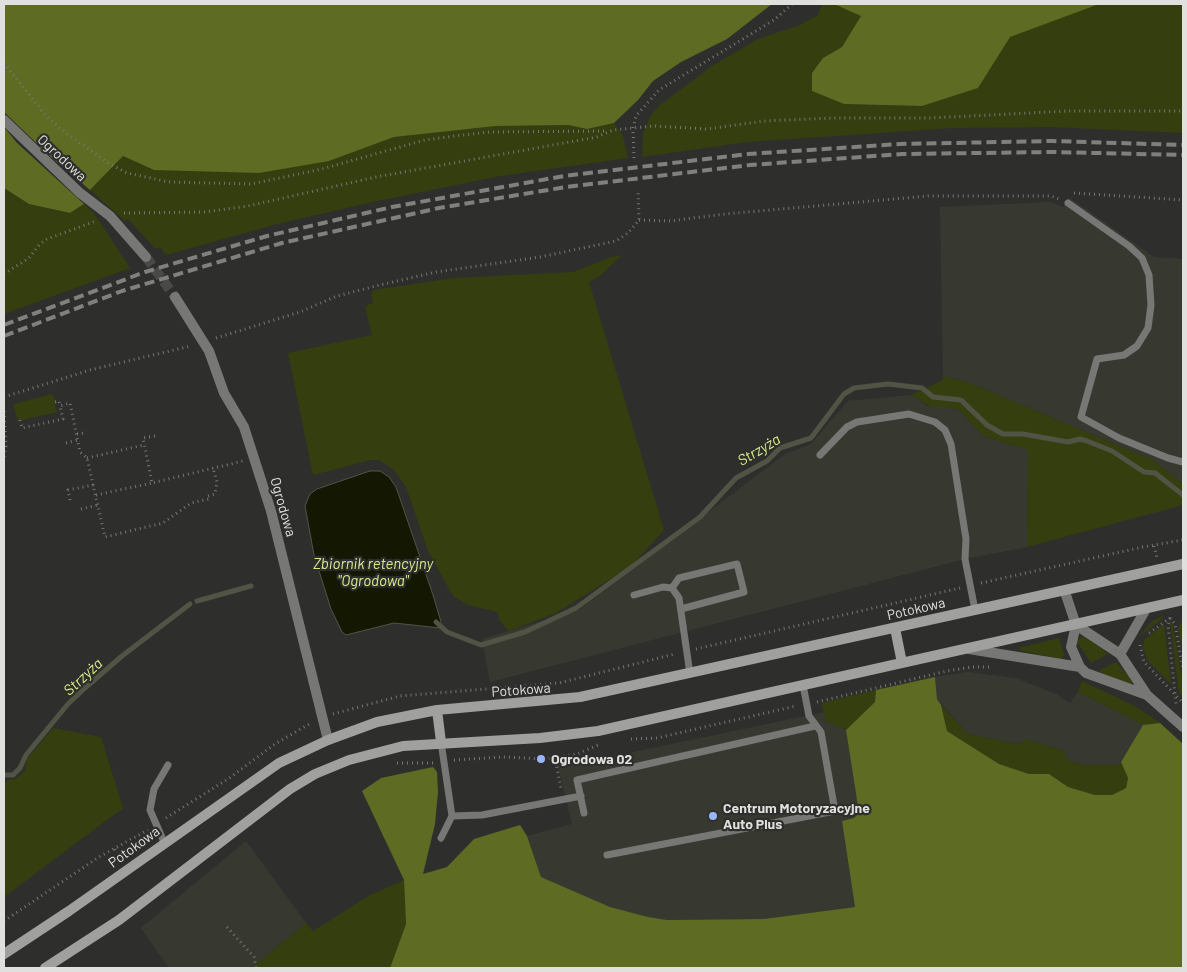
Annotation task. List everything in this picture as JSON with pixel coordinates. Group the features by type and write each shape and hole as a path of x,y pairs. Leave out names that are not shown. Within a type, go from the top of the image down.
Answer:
{"main road":[{"name":"Potokowa","path":"4,954 69,911 164,842 279,763 328,740 377,722 437,710 556,701 615,690 975,610 1065,592 1183,564"},
{"path":"45,968 119,920 259,811 315,774 376,751 442,742 557,736 620,726 1183,600"},
{"path":"895,628 902,664"},
{"path":"437,710 442,742"}],"street":[{"name":"Ogrodowa","path":"4,120 80,193 110,216 146,256"},
{"name":"Ogrodowa","path":"175,297 204,342 224,393 243,425 271,511 328,740"},
{"path":"1065,592 1076,625 1071,647 1080,668 1086,673 1147,695"},
{"path":"1120,654 1146,609"},
{"path":"1076,625 1120,654 1147,695 1181,725"},
{"path":"969,649 1080,668"}],"lane":[{"path":"1068,203 1129,246 1142,258 1149,275 1151,305 1148,328 1137,346 1124,355 1097,359 1081,417 1119,438 1168,458 1183,462"},
{"path":"820,455 847,427 857,422 910,414 935,422 945,430 951,444 966,539 965,559 975,610"},
{"path":"672,588 679,578 737,564 744,592 681,609"},
{"path":"634,595 664,587 672,588 679,598 690,674"},
{"path":"607,856 835,811 821,732 809,716 802,685"},
{"path":"584,813 577,780 815,726"},
{"path":"441,838 452,816 442,742"},
{"path":"164,842 150,814 150,806 154,789 168,765"},
{"path":"452,816 482,815 581,796"}],"path":[{"path":"634,158 633,128 636,116 659,90 774,20 792,4"},
{"path":"4,63 47,116 66,133 108,163 127,172 169,182 251,184 322,169 425,140 490,132 610,131 654,126 707,129 764,121 833,118 930,118 1067,110 1183,111"},
{"path":"4,274 29,258 40,244 47,239 110,216 141,212 204,212 248,206 376,178 598,136 610,131"},
{"path":"204,342 300,312 337,296 380,285 436,272 540,257 616,241 628,233 639,220 638,190"},
{"path":"639,220 670,221 725,214 928,196 1051,196 1072,193 1183,200"},
{"path":"1051,196 1068,203"},
{"path":"4,397 90,370 187,347"},
{"path":"20,420 22,428 63,419 59,401 55,402"},
{"path":"60,406 70,403 80,452 87,458 105,536 163,523 191,503 209,499 208,496 215,494 217,482 213,468"},
{"path":"4,410 6,446 4,457"},
{"path":"77,434 84,433"},
{"path":"152,483 143,438 155,436"},
{"path":"66,443 78,440"},
{"path":"87,458 144,445"},
{"path":"96,495 244,460"},
{"path":"70,500 68,490 94,485"},
{"path":"81,509 98,505"},
{"path":"4,921 91,862 156,825 228,779 275,744 322,718 363,704 400,696 559,683 687,651 970,586 1183,540"},
{"path":"1154,546 1157,561"},
{"path":"313,570 335,564"},
{"path":"1177,617 1170,618 1140,642 1144,662 1183,703"},
{"path":"1170,618 1175,624 1183,670"},
{"path":"1170,618 1168,625 1175,695 1181,725"},
{"path":"620,726 622,739 657,738 947,671 972,667 992,667"},
{"path":"612,670 615,690"},
{"path":"392,762 444,762 502,756 555,757 578,754 604,743"},
{"path":"555,757 564,800"},
{"path":"227,927 254,957 256,968"}],"shaded area":[{"path":"1070,198 1154,257 1183,259 1183,484 1153,460 965,381 943,376 940,207 1051,202 1063,207"},
{"path":"911,395 929,407 949,407 960,411 983,436 1028,450 1027,547 965,559 490,682 482,639 579,610 785,454 811,444 848,401"},
{"path":"968,672 1015,678 1056,694 1070,703 1078,692 1143,725 1119,765 1083,765 1065,759 1065,751 1025,739 1020,744 968,734 937,699 935,677"},
{"name":"Centrum Motoryzacyjne Auto Plus","path":"825,712 826,721 846,730 859,813 854,818 842,821 855,907 764,919 667,920 610,907 541,877 527,836 572,824 557,761 614,756"},
{"path":"246,841 306,923 251,968 169,968 141,928"}],"green space":[{"path":"4,4 772,4 727,39 681,62 653,81 638,100 614,123 587,129 568,125 496,126 394,137 329,161 259,173 154,170 123,156 90,190 52,158 4,112"},
{"path":"822,4 834,4 862,16 842,47 823,58 812,73 812,91 844,104 922,106 978,88 1009,37 1096,4 1183,4 1183,133 1053,127 953,128 747,142 642,157 643,133 651,115 660,105 712,66 758,39 800,25 818,15"},
{"path":"834,4 1099,4 1010,37 978,88 922,106 844,104 812,91 812,73 823,58 842,47 861,16"},
{"path":"614,123 623,136 628,158 500,176 373,202 281,223 166,255 160,247 156,249 128,219 125,221 90,190 123,156 154,170 329,161 394,137 496,126 568,125 587,129"},
{"path":"4,127 17,143 84,204 70,213 29,204 4,188"},
{"path":"4,188 29,204 70,213 84,204 94,213 130,268 4,314"},
{"path":"622,255 600,276 589,282 664,530 631,566 556,613 509,631 499,620 498,612 468,605 453,596 428,551 406,487 394,470 379,460 371,460 313,475 288,353 372,335 365,306 373,303 371,294 374,290 453,278 573,272 611,257"},
{"path":"943,376 965,381 1153,460 1183,484 1183,505 1027,547 1028,450 983,436 960,411 949,407 935,407 934,409 911,395 943,380"},
{"path":"53,394 57,412 18,421 13,404"},
{"path":"1163,616 1163,618 1139,637 1152,621"},
{"path":"1183,619 1183,658 1178,628"},
{"path":"1172,621 1183,683 1183,697 1179,693 1170,622"},
{"path":"1164,624 1171,684 1148,661 1143,647 1144,640"},
{"path":"1082,636 1095,643 1108,654 1091,663 1077,642"},
{"path":"1059,638 1064,655 1061,659 1022,651 1018,648"},
{"path":"1116,662 1131,679 1132,684 1126,684 1098,671"},
{"path":"935,677 937,699 941,705 947,731 999,764 1029,774 1049,774 1068,787 1095,795 1112,795 1126,788 1128,778 1121,762 1143,725 1160,723 1183,744 1183,968 390,968 406,924 404,880 362,791 381,778 433,767 437,772 438,792 435,824 423,874 447,867 474,839 520,825 527,836 541,877 610,907 648,917 667,920 764,919 855,907 842,821 854,818 859,813 846,730 875,702 876,690"},
{"path":"1082,681 1135,706 1160,723 1143,725 1078,692"},
{"path":"876,690 875,702 846,730 826,721 821,703"},
{"path":"941,705 968,734 1020,744 1025,739 1065,751 1065,759 1083,765 1119,765 1121,762 1128,778 1126,788 1112,795 1095,795 1068,787 1049,774 1029,774 999,764 947,731"},
{"path":"53,728 101,737 123,808 4,897 4,784 8,780 15,779 25,771 27,759"},
{"path":"404,880 406,924 390,968 251,968 306,923 313,931 370,895"}],"water":[{"name":"Zbiornik retencyjny \"Ogrodowa\"","path":"370,471 380,471 389,477 396,487 433,595 441,622 440,628 394,623 346,635 342,632 331,609 314,555 305,506 310,494 317,489"}],"waterway":[{"name":"Strzyża","path":"436,622 447,632 481,645 525,632 576,608 700,517 736,478 767,461 780,448 811,438 844,394 854,388 888,384 922,388 933,397 961,400 987,425 1003,434 1023,434 1068,442 1080,439 1087,441 1112,451 1144,472 1155,473 1183,495"},
{"name":"Strzyża","path":"197,601 251,586"},
{"name":"Strzyża","path":"4,775 13,775 20,768 26,755 68,704 85,688 122,656 190,604"}],"tunnel":[{"path":"146,257 175,297"}],"railway":[{"path":"4,325 145,272 267,236 392,207 564,176 748,154 900,144 1052,141 1183,145"},
{"path":"4,336 122,291 282,243 439,208 566,187 750,165 902,154 1053,152 1183,155"}],"place":[{"name":"Ogrodowa 02","path":"541,759"},
{"name":"Centrum Motoryzacyjne Auto Plus","path":"713,816"}]}
